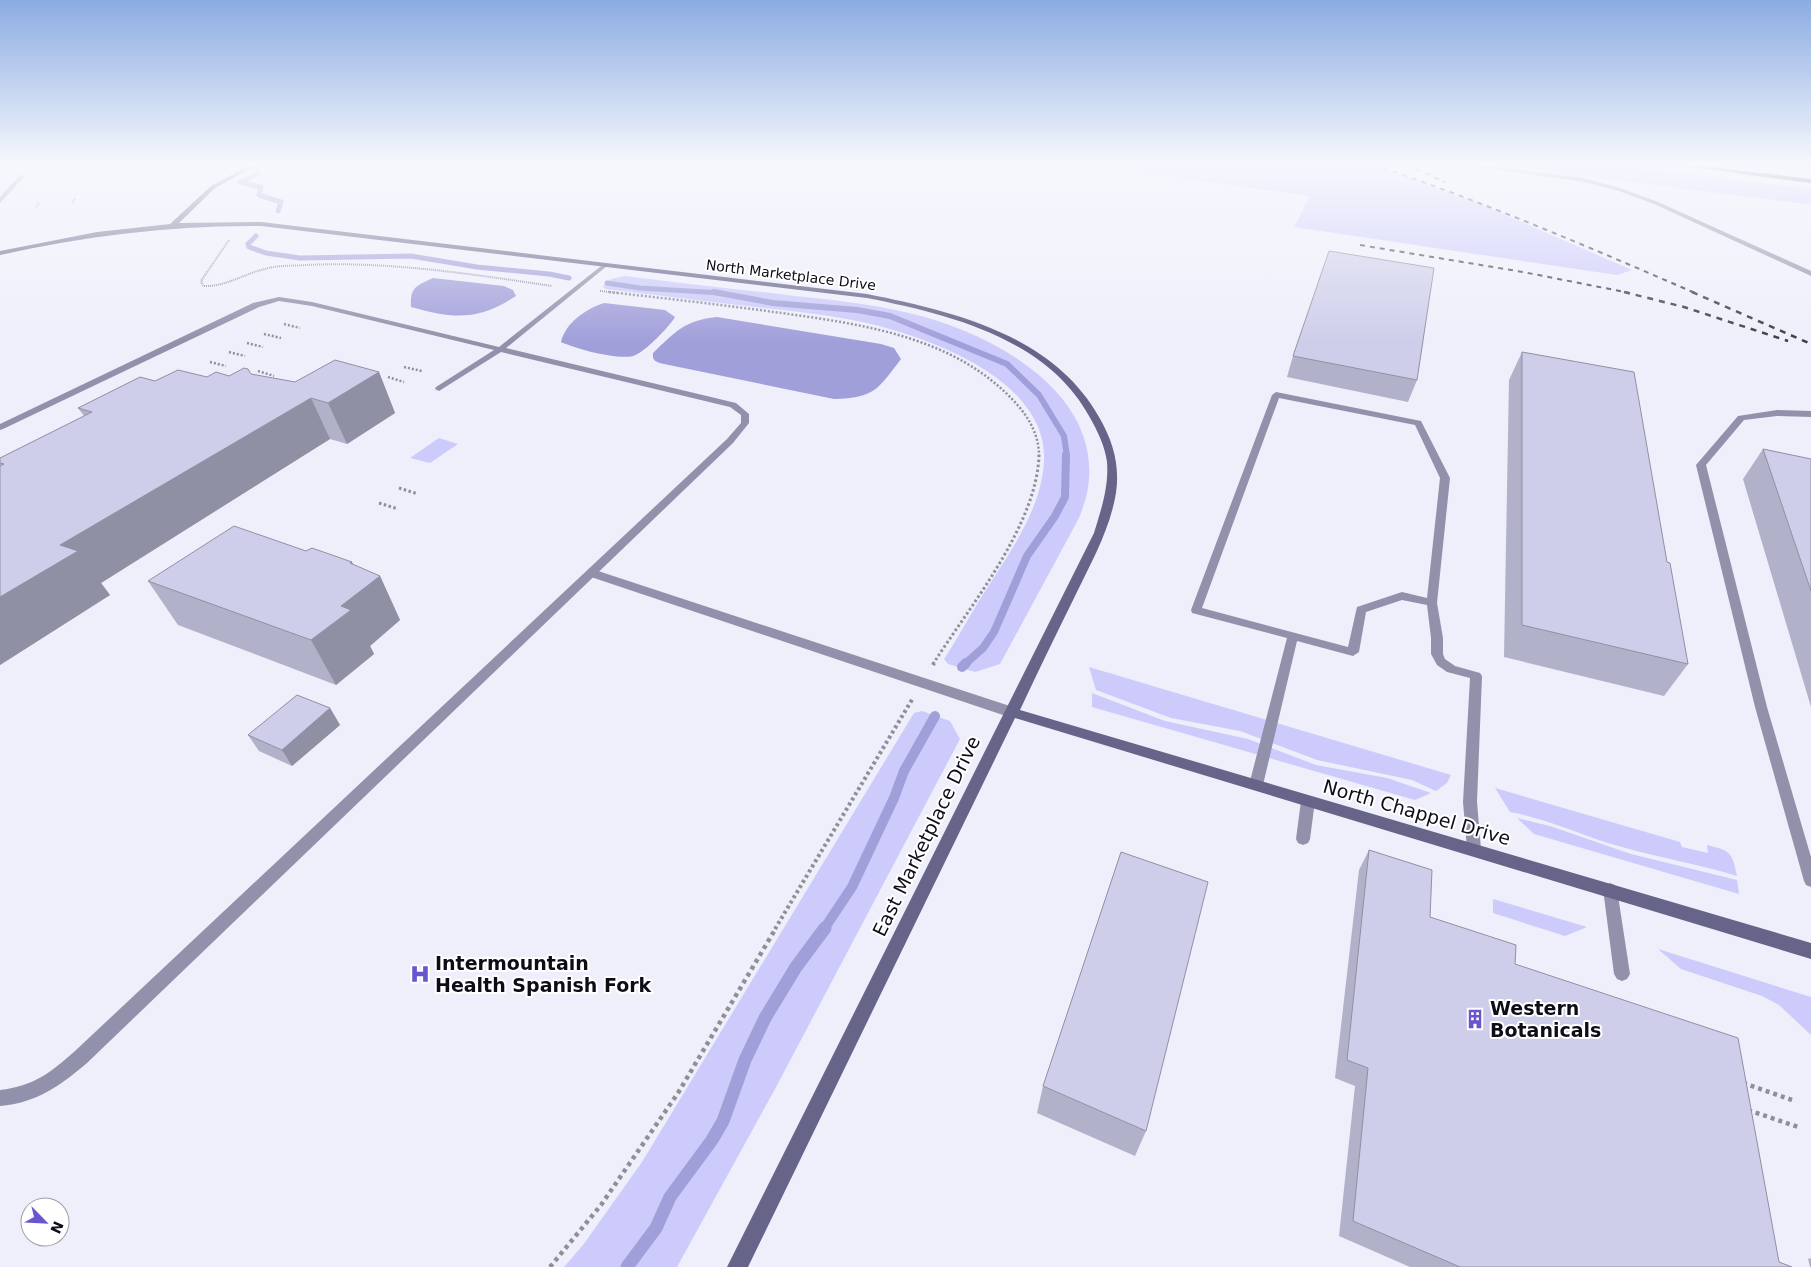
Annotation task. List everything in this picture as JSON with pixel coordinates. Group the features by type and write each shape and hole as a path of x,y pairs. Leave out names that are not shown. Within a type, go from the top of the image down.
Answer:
{"street":[{"name":"North Marketplace Drive","path":"0,253 90,235 173,225 250,224"},
{"name":"North Marketplace Drive","path":"262,224 867,296 947,314 982,326 1029,351 1068,381 1096,416"},
{"path":"1702,224 1811,274"},
{"name":"East Marketplace Drive","path":"737,1267 1100,533 1112,490 1112,464 1096,416"},
{"path":"592,573 1010,712"},
{"name":"North Chappel Drive","path":"1010,712 1610,889 1811,951"}],"lane":[{"path":"439,389 502,348 605,265"},
{"path":"0,427 256,305 280,299 312,304 502,348 732,405 745,414 745,423 730,441 81,1057 51,1083 22,1097 0,1098"},
{"path":"1432,603 1402,596 1361,610 1353,652 1196,610 1276,395 1418,423 1445,478 1432,603 1437,638 1437,654 1441,662 1451,668 1476,676 1470,802 1474,849"},
{"path":"1811,414 1777,412 1741,418 1700,465 1761,707 1811,880"},
{"path":"1256,786 1293,636"},
{"path":"1303,839 1308,801"},
{"path":"1610,889 1622,974"}],"path":[{"path":"232,236 201,280 203,286 226,284 254,271 275,267 374,265 560,287"},
{"path":"594,291 858,324 916,340 939,350 976,369 1007,391 1024,413 1038,437 1039,461 1034,484 1023,516 1006,549 933,664"},
{"path":"284,324 300,328"},
{"path":"264,334 281,338"},
{"path":"246,343 263,347"},
{"path":"229,352 245,356"},
{"path":"210,362 226,366"},
{"path":"404,367 422,371"},
{"path":"258,371 274,376"},
{"path":"388,377 404,382"},
{"path":"400,488 418,494"},
{"path":"379,503 398,509"},
{"path":"550,1267 601,1205 678,1093 910,704"},
{"path":"1739,1081 1792,1100"},
{"path":"1743,1108 1798,1127"}],"shaded area":[{"path":"1295,224 1527,224 1632,270 1617,275 1294,227"},
{"path":"625,276 842,301 878,306 913,314 944,323 976,336 1008,353 1037,373 1062,398 1079,426 1089,458 1087,493 1079,518 1000,664 975,672 948,664 944,659 1020,535 1036,499 1041,481 1044,462 1041,434 1028,409 1008,387 983,369 955,353 897,331 871,324 818,314 605,289 603,286 611,279"},
{"path":"433,278 504,286 513,290 516,296 477,314 440,314 411,307 415,288"},
{"path":"604,303 665,310 675,317 656,339 633,356 607,355 586,351 561,342 572,322 590,309"},
{"path":"717,317 881,344 894,348 901,359 881,385 874,390 859,397 834,399 664,364 654,359 653,353 681,328 697,321"},
{"path":"439,438 458,444 430,463 410,458"},
{"path":"1089,667 1451,775 1447,783 1436,791 1412,780 1317,760 1240,731 1171,718 1096,690"},
{"path":"1092,693 1165,721 1248,739 1316,765 1387,778 1431,793 1415,800 1092,707"},
{"path":"922,711 950,721 960,739 775,1089 677,1267 564,1267 583,1245 642,1162 914,713"},
{"path":"1495,788 1680,842 1682,847 1708,853 1707,845 1721,849 1732,857 1737,876 1622,847 1539,819 1510,812"},
{"path":"1517,818 1550,826 1631,854 1737,880 1739,894 1534,834"},
{"path":"1493,899 1587,927 1565,936 1493,913"},
{"path":"1658,949 1811,997 1811,1035 1779,1005 1762,996 1681,969"}],"building":[{"path":"1329,251 1434,268 1417,380 1293,356"},
{"path":"1522,352 1634,372 1667,562 1670,563 1688,664 1522,625"},
{"path":"335,360 379,372 328,403 311,398 60,545 78,551 0,597 0,466 4,464 0,463 0,458 92,412 78,408 140,377 155,381 178,370 207,377 216,372 229,376 244,368 248,369 251,374 295,382"},
{"path":"1763,449 1811,459 1811,591"},
{"path":"234,526 306,551 312,548 352,562 350,563 380,576 341,606 351,610 311,640 148,581"},
{"path":"297,695 330,708 282,750 248,735"},
{"path":"1369,850 1432,870 1430,917 1516,945 1515,964 1738,1038 1779,1262 1792,1267 1460,1267 1353,1221 1368,1068 1347,1060"},
{"path":"1121,852 1208,882 1146,1131 1043,1086"}],"waterway":[{"path":"256,236 248,244 249,247 266,253 300,258 411,256 477,267 549,274 569,278"},
{"path":"607,283 640,288 719,293"},
{"path":"714,292 719,293"},
{"path":"719,293 773,303 857,310 890,316 1007,364 1039,395 1064,436 1067,456"},
{"path":"965,664 983,648 994,632 1027,556 1055,516 1065,497 1066,455"},
{"path":"962,667 965,664"},
{"path":"824,929 852,887 894,798 904,771 935,716"},
{"path":"627,1267 656,1228 670,1197 712,1140 723,1121 745,1060 765,1018 796,967 825,928"}],"railway":[{"path":"1531,224 1695,293"},
{"path":"1360,245 1523,272 1630,293"},
{"path":"1624,292 1684,307 1788,341"},
{"path":"1692,292 1811,344"}],"place":[{"name":"Intermountain Health Spanish Fork","path":"420,974"},
{"name":"Western Botanicals","path":"1475,1019"}]}
